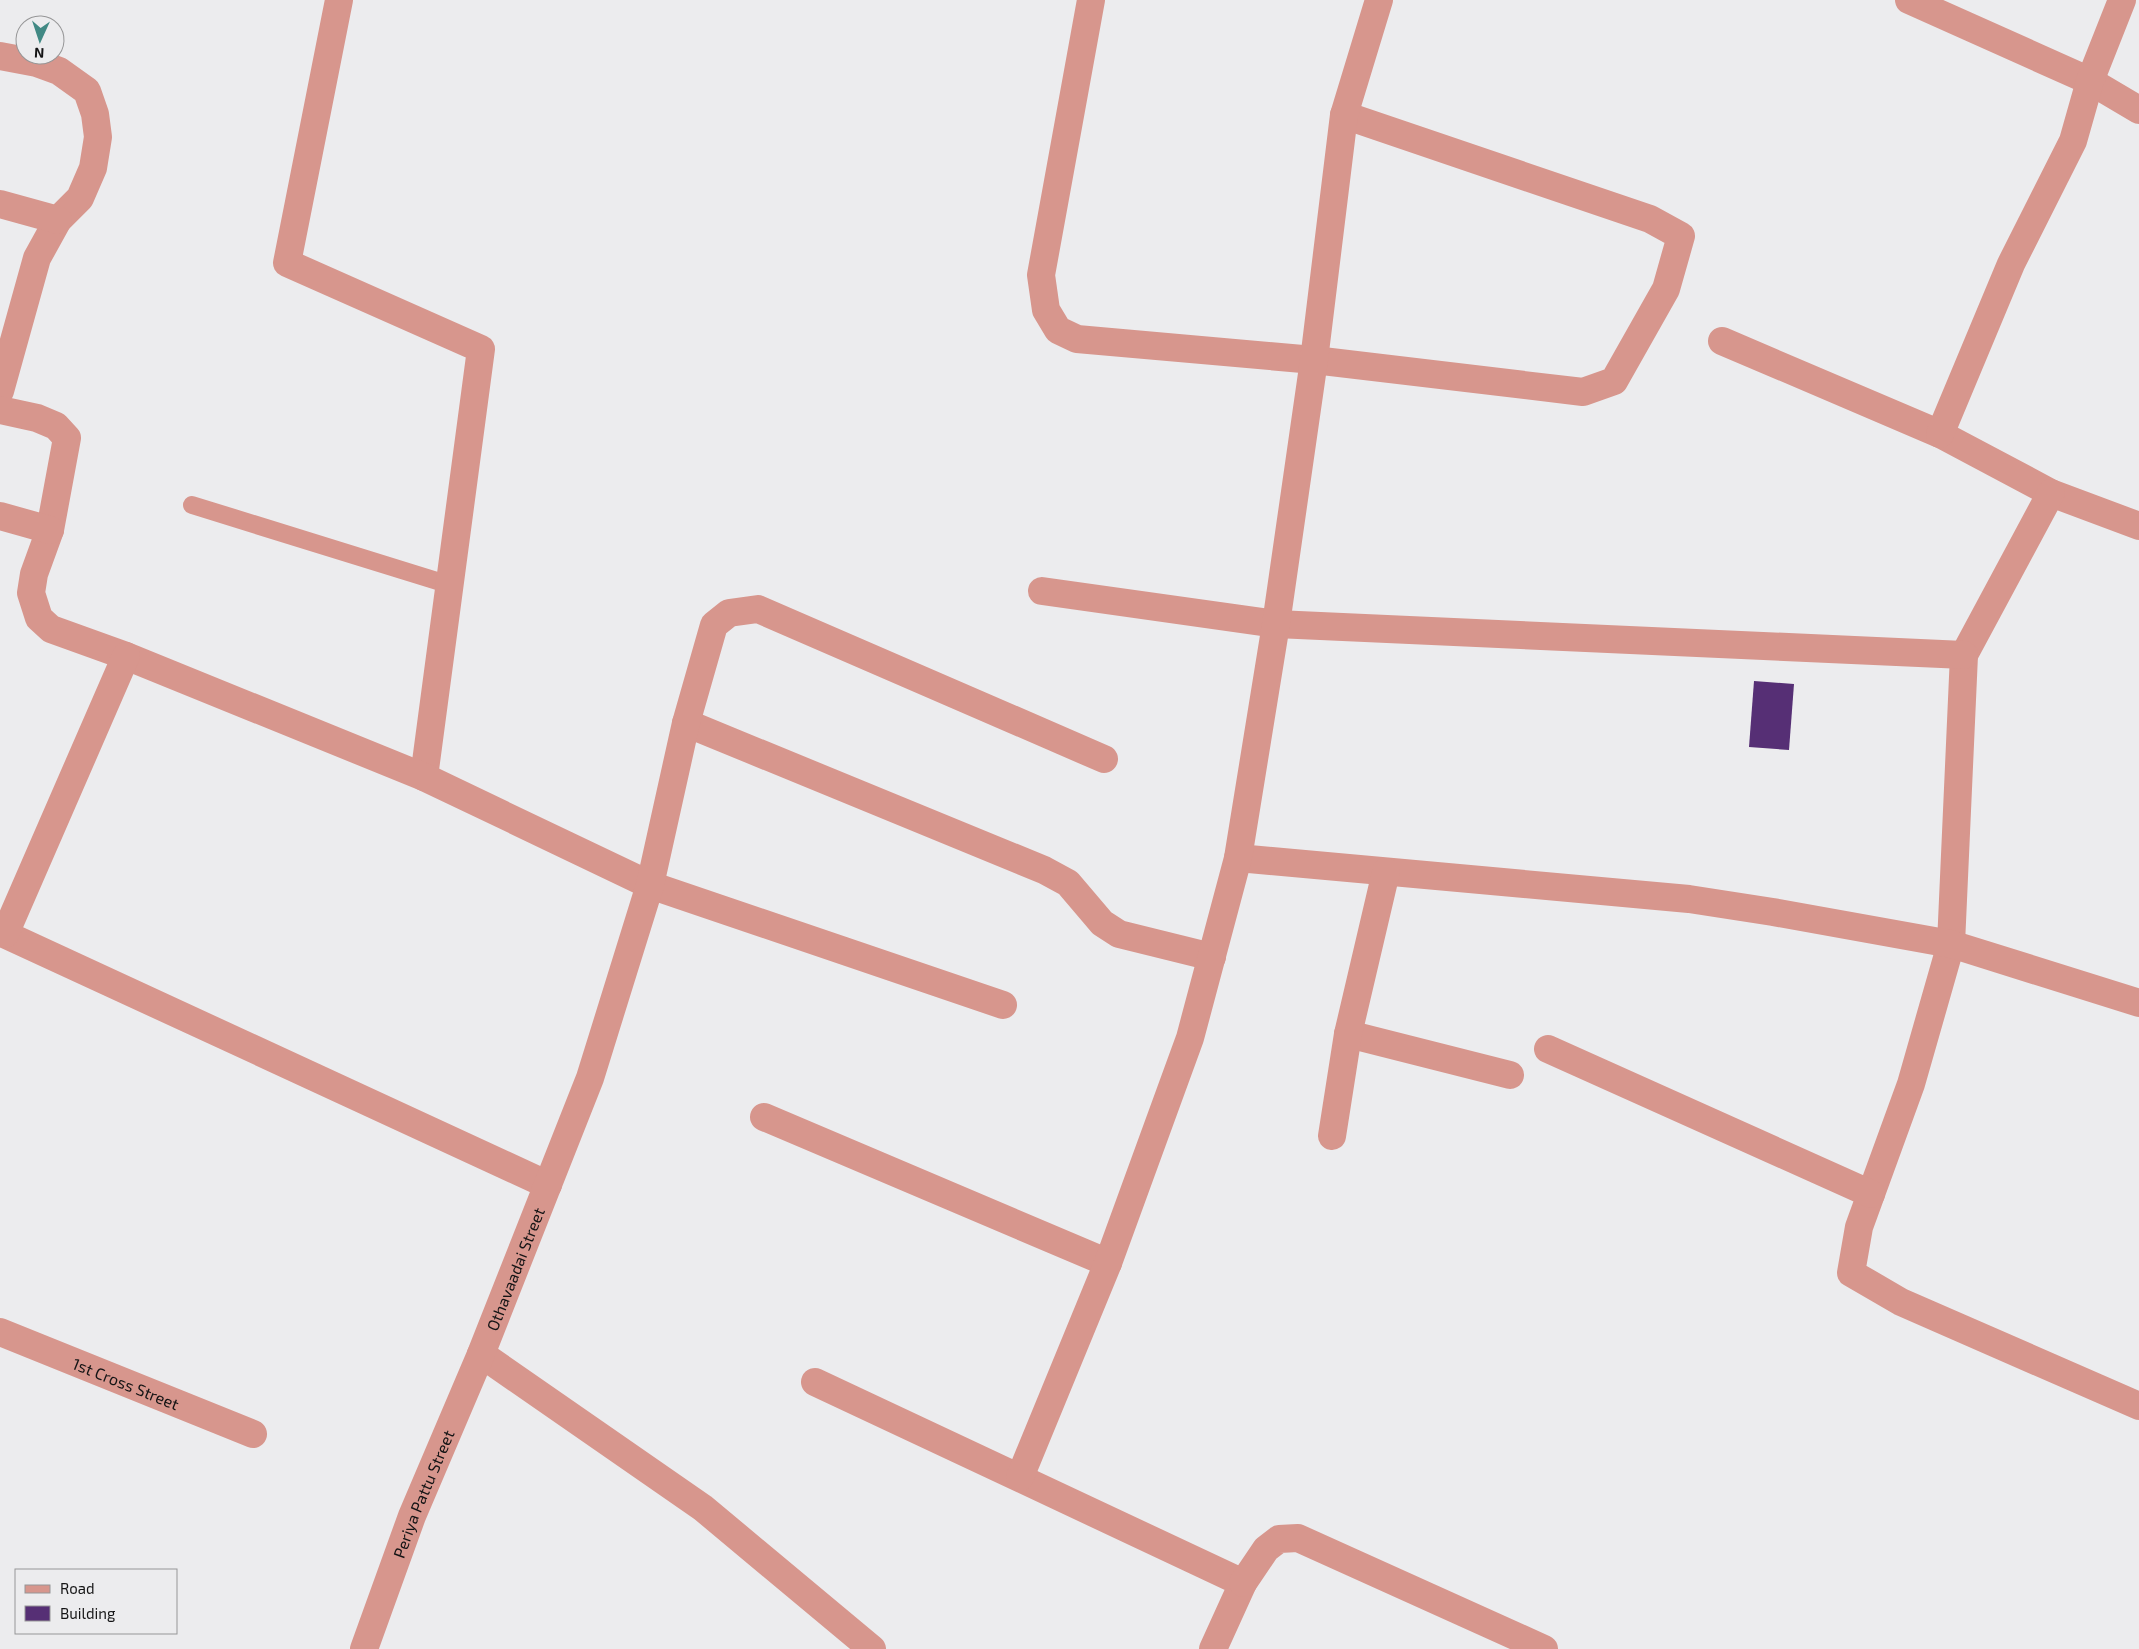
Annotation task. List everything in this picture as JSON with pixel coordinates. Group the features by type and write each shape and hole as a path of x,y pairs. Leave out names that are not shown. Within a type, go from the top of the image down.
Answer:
{"street":[{"path":"339,0 286,263 481,349 424,777"},
{"path":"1091,0 1042,275 1046,310 1058,330 1077,340 1314,360 1582,392 1614,381 1666,288 1681,236 1650,219 1344,115"},
{"path":"1020,1476 1108,1263 1190,1038 1238,858 1276,624 1314,360 1344,115 1378,0"},
{"path":"1909,0 2090,81 2139,110"},
{"path":"1940,434 2011,264 2074,141 2090,81 2122,0"},
{"path":"0,56 37,63 59,71 87,91 95,114 98,137 93,168 80,198 58,220 37,258 0,391"},
{"path":"0,204 58,220"},
{"path":"1722,341 1940,434 2051,493 2139,526"},
{"path":"0,410 37,418 56,426 67,438 50,530 34,574 31,593 39,618 51,630 126,656 424,777 650,885 1003,1005"},
{"path":"2051,493 1964,655 1950,944 1912,1084 1859,1227 1851,1273 1901,1302 2139,1406"},
{"path":"0,516 50,530"},
{"path":"1042,591 1276,624 1964,655"},
{"name":"Othavaadai Street","path":"481,1354 590,1078 650,885 686,723 714,625 729,612 758,608 1104,759"},
{"path":"126,656 3,933 548,1185"},
{"path":"686,723 1044,870 1068,883 1102,923 1119,934 1212,957"},
{"path":"1238,858 1689,899 1950,944 2139,1004"},
{"path":"1332,1136 1348,1034 1386,872"},
{"path":"1348,1034 1510,1075"},
{"path":"1548,1049 1871,1194"},
{"path":"764,1117 1108,1263"},
{"name":"1st Cross Street","path":"0,1332 253,1434"},
{"path":"481,1354 703,1508 872,1649"},
{"name":"Periya Pattu Street","path":"366,1642 412,1516 481,1354"},
{"path":"815,1382 1020,1476 1243,1583"},
{"path":"1213,1649 1243,1583 1266,1549 1279,1539 1298,1538 1544,1649"}],"lane":[{"path":"192,505 450,585"}],"building":[{"path":"1754,681 1794,684 1789,750 1749,747"}]}
